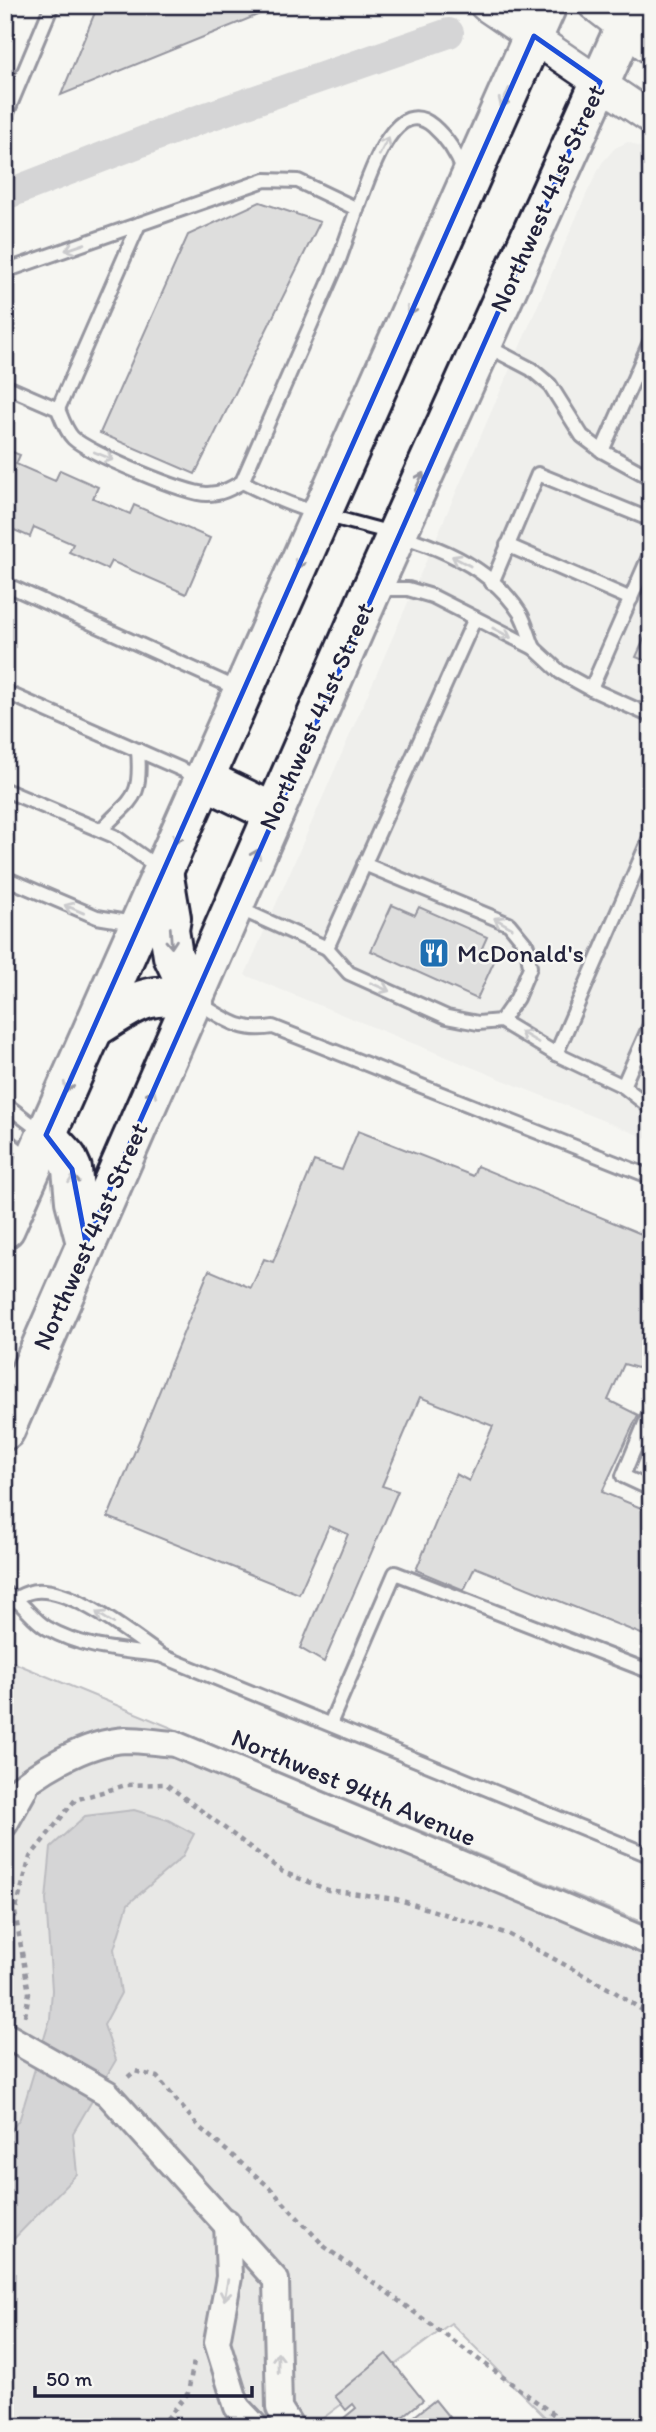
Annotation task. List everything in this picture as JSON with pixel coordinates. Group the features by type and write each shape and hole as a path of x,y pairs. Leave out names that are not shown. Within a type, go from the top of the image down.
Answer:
{"main road":[{"path":"5,1228 540,21"},
{"name":"Northwest 41st Street","path":"5,1430 395,535 600,82 637,27"},
{"path":"204,779 274,813"},
{"path":"163,871 171,918 170,942 173,956 194,1000"},
{"path":"94,1028 154,995 167,994 194,1000"},
{"path":"40,1149 67,1158 72,1169 75,1201 86,1243"}],"street":[{"path":"485,5 540,21 600,82 651,118"},
{"path":"594,5 637,27"},
{"name":"Northwest 94th Avenue","path":"5,1800 31,1777 78,1754 124,1740 175,1744 651,1943"},
{"path":"5,1824 31,1777"},
{"path":"18,2043 107,2093 227,2222 276,2280 279,2408 291,2427"},
{"path":"227,2222 229,2277 217,2342 237,2407 256,2427"}],"lane":[{"path":"6,115 51,5"},
{"path":"5,386 58,410 70,435 80,444 187,490 217,493 228,491 242,482 340,260 382,148 397,126 406,120 422,120 435,128 453,148 468,181"},
{"path":"5,271 276,178 298,181 357,209"},
{"path":"58,410 139,224"},
{"path":"602,451 651,340"},
{"path":"482,344 530,369 550,385 571,422 602,451 651,478"},
{"path":"492,583 538,474 651,520"},
{"path":"242,482 321,514 395,535 467,563 492,583 520,613 534,648"},
{"path":"507,545 631,599"},
{"path":"591,689 651,552"},
{"path":"5,584 243,691"},
{"path":"371,591 408,589 432,596 534,648 560,672 591,689 651,716"},
{"path":"327,948 475,618"},
{"path":"5,692 204,779"},
{"path":"100,830 135,795 139,783 138,750"},
{"path":"5,790 129,844 163,871"},
{"path":"556,1054 651,835"},
{"path":"364,864 509,924 527,946 530,967 517,998 501,1021"},
{"path":"5,878 97,918 140,924"},
{"path":"234,906 327,948 349,973 447,1017 478,1023 501,1021 556,1054 623,1086 651,1108"},
{"path":"194,1000 252,1031 273,1027 651,1177"},
{"path":"623,1086 651,1023"},
{"path":"5,1104 40,1149"},
{"path":"5,1139 40,1149"},
{"path":"651,1409 623,1476 651,1489"},
{"path":"330,1724 395,1573 651,1672"},
{"path":"10,1595 35,1591 53,1592 98,1613 162,1656 651,1856"},
{"path":"10,1595 45,1627 80,1644 162,1656"}],"path":[{"path":"5,2088 29,1993 15,1912 30,1857 75,1800 126,1785 166,1784 283,1872 328,1890 396,1899 508,1934 615,1992 651,2015"},
{"path":"107,2093 135,2071 157,2077 200,2127 268,2186 325,2248 571,2427"}],"highlighted area":[{"path":"534,36 600,82 86,1243 72,1169 46,1135"}],"shaded area":[{"path":"628,142 651,152 651,1140 245,975 587,193 602,163 615,148"},
{"path":"5,1659 651,1926 651,2427 555,2427 451,2323 311,2427 5,2427"},
{"path":"134,1810 168,1820 194,1834 182,1857 128,1904 114,1949 121,1993 104,2025 116,2060 73,2133 77,2174 5,2248 5,2139 20,2118 50,2019 52,1990 46,1900 51,1847 85,1816"}],"building":[{"path":"98,5 282,5 61,95"},
{"path":"260,202 320,222 195,474 100,433 188,235"},
{"path":"5,449 20,455 16,464 55,481 60,470 98,487 93,498 130,514 134,505 210,538 186,594 111,561 107,569 69,552 73,544 34,527 30,537 5,526"},
{"path":"651,624 651,663 636,657"},
{"name":"McDonald's","path":"392,905 415,915 419,907 487,937 482,948 497,955 477,999 371,951"},
{"path":"358,1131 473,1176 477,1166 651,1238 651,1372 624,1364 608,1400 638,1415 602,1492 651,1512 651,1638 475,1567 464,1590 416,1570 456,1474 469,1481 493,1426 420,1397 382,1486 398,1491 324,1662 300,1648 348,1534 329,1526 299,1594 108,1517 209,1270 251,1288 264,1259 273,1262 314,1161 342,1170"},
{"path":"386,2354 423,2400 390,2427 333,2427 356,2408 353,2404 346,2410 335,2396"},
{"path":"435,2400 457,2427 401,2427"}],"waterway":[{"path":"5,195 195,121 449,33"}],"place":[{"name":"McDonald's","path":"434,953"}]}
